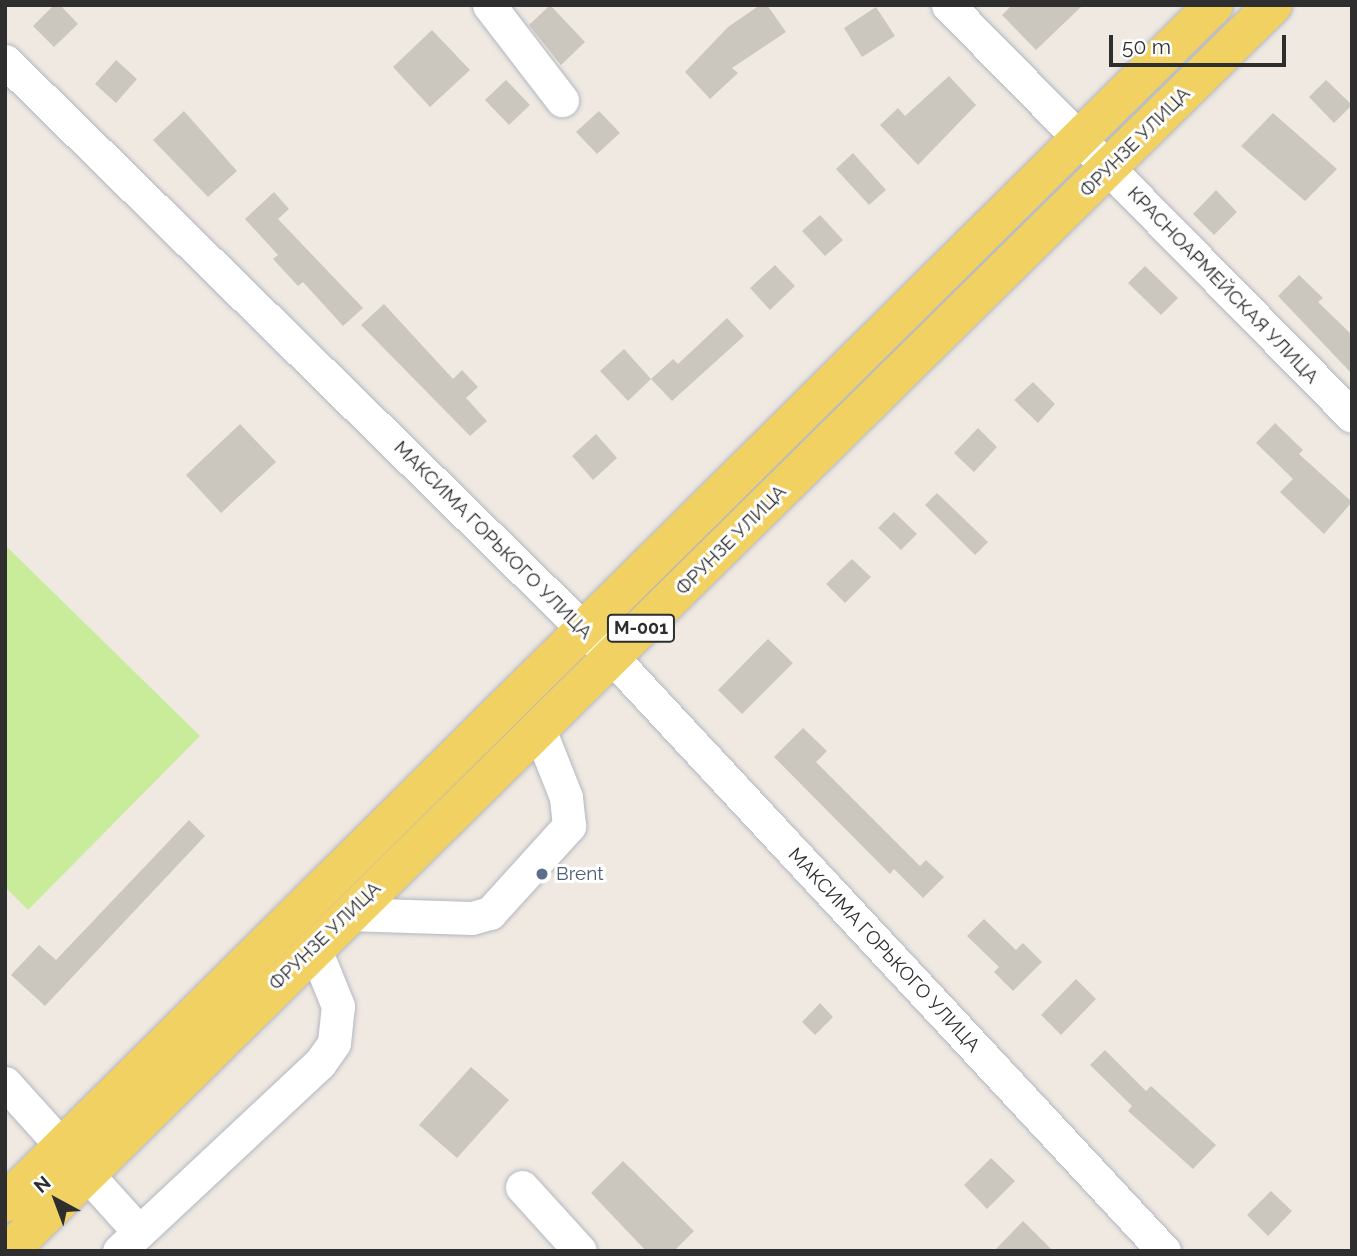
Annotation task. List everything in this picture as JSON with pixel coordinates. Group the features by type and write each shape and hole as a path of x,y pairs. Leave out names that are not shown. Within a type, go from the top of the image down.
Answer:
{"main road":[{"name":"ФРУНЗЕ УЛИЦА","path":"5,1203 74,1159 314,947 539,729 599,645 1079,139 1214,5"},
{"name":"ФРУНЗЕ УЛИЦА","path":"9,1251 74,1159 599,645 1108,168 1273,5"}],"street":[{"path":"489,5 562,100"},
{"name":"КРАСНОАРМЕЙСКАЯ УЛИЦА","path":"948,5 1352,416"},
{"name":"МАКСИМА ГОРЬКОГО УЛИЦА","path":"5,61 599,645 1164,1251"},
{"path":"347,914 471,918 490,913 569,826 566,797 539,729"},
{"path":"5,1083 74,1159 129,1241 320,1063 334,1043 338,1006 314,947"},
{"path":"522,1187 580,1251"}],"green space":[{"path":"5,545 200,736 28,910 5,887"}],"building":[{"path":"54,5 60,5 78,24 54,47 33,26"},
{"path":"550,5 585,42 561,65 529,25"},
{"path":"760,5 767,5 786,32 732,68 738,73 710,99 685,72 728,27"},
{"path":"1012,5 1083,5 1036,50 1002,15"},
{"path":"876,7 895,36 862,57 844,28"},
{"path":"432,30 470,70 430,107 393,67"},
{"path":"116,60 137,79 116,103 95,84"},
{"path":"949,76 976,105 918,165 880,125 898,108 905,116"},
{"path":"506,80 530,105 509,125 485,100"},
{"path":"1326,80 1352,105 1334,123 1309,97"},
{"path":"184,111 237,171 208,197 153,140"},
{"path":"599,111 620,133 597,154 576,132"},
{"path":"1273,113 1337,169 1305,201 1241,146"},
{"path":"853,153 886,190 869,205 836,169"},
{"path":"1216,190 1237,212 1214,235 1193,214"},
{"path":"274,192 289,209 278,219 363,308 343,326 303,282 298,286 273,259 278,255 245,219"},
{"path":"820,215 843,240 825,256 802,231"},
{"path":"775,265 795,286 770,310 750,288"},
{"path":"1145,266 1178,298 1161,315 1128,283"},
{"path":"1299,275 1323,298 1318,302 1352,335 1352,374 1278,296"},
{"path":"384,304 453,379 462,370 478,387 466,398 487,421 470,436 361,325"},
{"path":"727,318 744,336 672,401 651,379 673,359 678,364"},
{"path":"624,349 651,379 628,401 600,371"},
{"path":"1033,382 1055,404 1038,423 1014,400"},
{"path":"1275,423 1303,450 1299,454 1352,502 1324,534 1280,492 1293,479 1256,443"},
{"path":"240,424 276,462 221,513 186,475"},
{"path":"978,428 997,447 974,472 954,453"},
{"path":"596,434 617,458 593,480 572,456"},
{"path":"937,493 988,542 975,555 925,505"},
{"path":"894,512 917,534 901,550 878,528"},
{"path":"852,559 871,577 845,603 826,584"},
{"path":"768,639 793,663 742,714 718,690"},
{"path":"803,728 827,751 816,762 920,866 926,860 944,877 923,898 894,869 890,874 774,757"},
{"path":"189,820 205,836 45,1006 11,975 39,945 56,960"},
{"path":"984,919 1016,950 1023,943 1042,962 1013,991 994,972 999,967 967,936"},
{"path":"1076,979 1096,999 1061,1035 1041,1015"},
{"path":"820,1003 833,1017 815,1035 802,1022"},
{"path":"1105,1050 1146,1091 1151,1086 1216,1145 1193,1169 1128,1111 1132,1106 1090,1065"},
{"path":"471,1067 509,1100 457,1158 419,1125"},
{"path":"991,1158 1015,1181 987,1209 964,1185"},
{"path":"623,1161 694,1231 674,1251 646,1251 591,1193"},
{"path":"1271,1191 1292,1211 1268,1236 1247,1215"},
{"path":"1023,1221 1053,1251 994,1251"}],"place":[{"name":"Brent","path":"542,874"}]}
